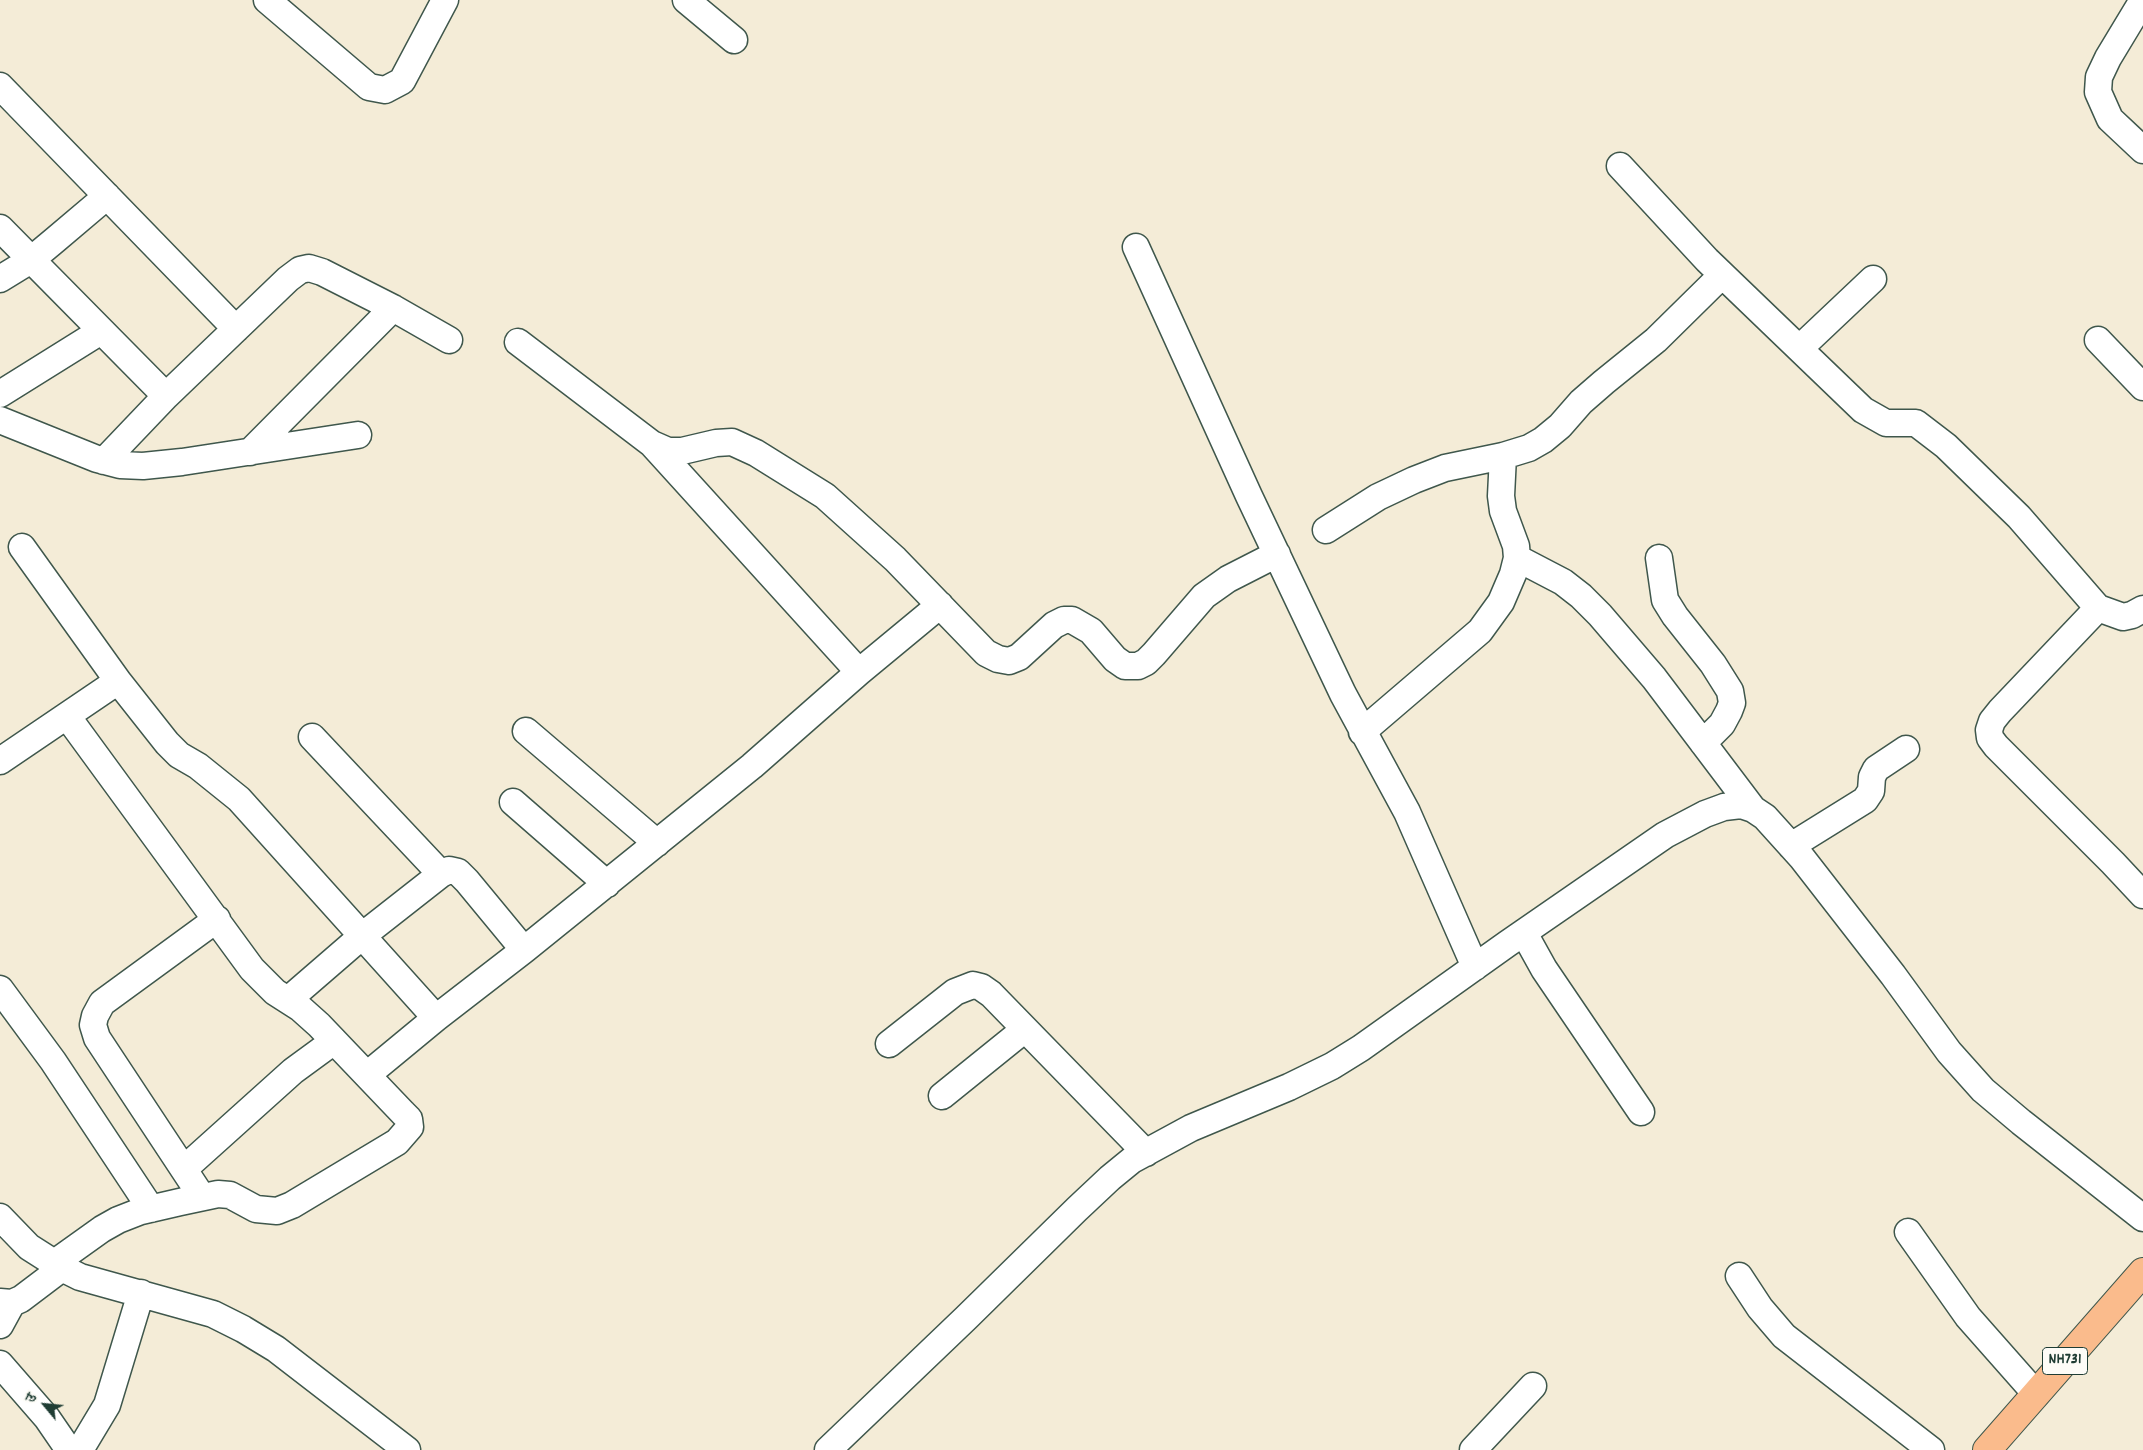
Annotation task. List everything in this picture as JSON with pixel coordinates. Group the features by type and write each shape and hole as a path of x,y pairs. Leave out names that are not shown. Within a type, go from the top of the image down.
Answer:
{"highway":[{"name":"NH731","path":"1997,1446 2036,1394 2143,1272"}],"street":[{"path":"282,5 370,87 385,90 402,81 445,0"},
{"path":"686,0 734,40"},
{"path":"2143,0 2108,58 2099,77 2098,92 2110,119 2143,150"},
{"path":"0,86 236,329"},
{"path":"1620,166 1722,275 1863,410 1877,419 1894,424 1910,421 1916,423 1946,446 2019,517 2098,608 2123,617 2143,610"},
{"path":"0,279 31,260 107,196"},
{"path":"0,228 166,396"},
{"path":"1136,248 1277,554 1362,732 1406,812 1475,967"},
{"path":"104,461 166,396 288,279 300,270 308,268 322,272 393,308 449,340"},
{"path":"1326,530 1378,497 1414,480 1445,468 1503,456 1529,448 1549,435 1604,382 1656,340 1722,275"},
{"path":"1800,348 1873,279"},
{"path":"250,452 393,308"},
{"path":"0,394 101,331"},
{"path":"2098,340 2143,387"},
{"path":"518,342 652,444 859,672"},
{"path":"0,420 104,461 120,465 143,466 358,435"},
{"path":"652,444 668,451 682,451 716,443 732,442 756,453 826,496 894,559 986,652 998,659 1009,661 1019,657 1054,625 1064,620 1072,620 1091,631 1115,658 1125,666 1138,666 1154,654 1204,596 1228,578 1277,554"},
{"path":"1362,732 1480,631 1501,602 1513,574 1517,558 1516,546 1503,510 1501,496 1503,456"},
{"path":"22,547 118,681 167,743 179,755 198,766 239,800 436,1018"},
{"path":"1517,558 1563,582 1581,596 1600,615 1654,678 1753,809"},
{"path":"1659,558 1661,582 1666,600 1675,616 1713,664 1730,691 1732,703 1729,711 1722,724 1703,743"},
{"path":"367,1075 752,766 859,672 940,605"},
{"path":"2098,608 2000,711 1992,721 1989,730 1990,738 2143,896"},
{"path":"0,761 118,681"},
{"path":"4,1310 34,1290 58,1266 102,1229 118,1220 151,1209 218,1194 230,1195 256,1209 277,1211 292,1205 398,1142 410,1127 409,1119 334,1041 306,1014 275,992 252,969 67,716"},
{"path":"526,731 657,843"},
{"path":"312,737 441,874"},
{"path":"1791,846 1865,800 1871,791 1872,776 1876,769 1906,749"},
{"path":"513,802 606,884"},
{"path":"828,1450 1083,1202 1110,1178 1146,1152 1191,1128 1289,1087 1332,1066 1361,1048 1524,932 1665,836 1706,814 1724,807 1741,805 1753,809 1765,817 1791,846 1893,975 1949,1052 1983,1090 2143,1218"},
{"path":"288,1000 362,936 441,874 449,870 458,872 467,881 524,950"},
{"path":"202,1197 97,1038 93,1025 95,1016 102,1003 217,919"},
{"path":"1524,932 1544,969 1641,1112"},
{"path":"889,1044 955,992 973,985 981,987 1146,1152"},
{"path":"0,989 9,1021 53,1061 151,1209"},
{"path":"942,1096 1025,1029"},
{"path":"184,1169 286,1077 334,1041"},
{"path":"0,1217 29,1247 58,1266 80,1277 213,1314 260,1339 276,1349 407,1450"},
{"path":"1908,1232 1968,1317 2036,1394"},
{"path":"1739,1276 1760,1308 1784,1336 1931,1450"},
{"path":"80,1450 106,1405 141,1293"},
{"path":"0,1364 47,1418 69,1450"},
{"path":"1473,1450 1533,1386"}]}
